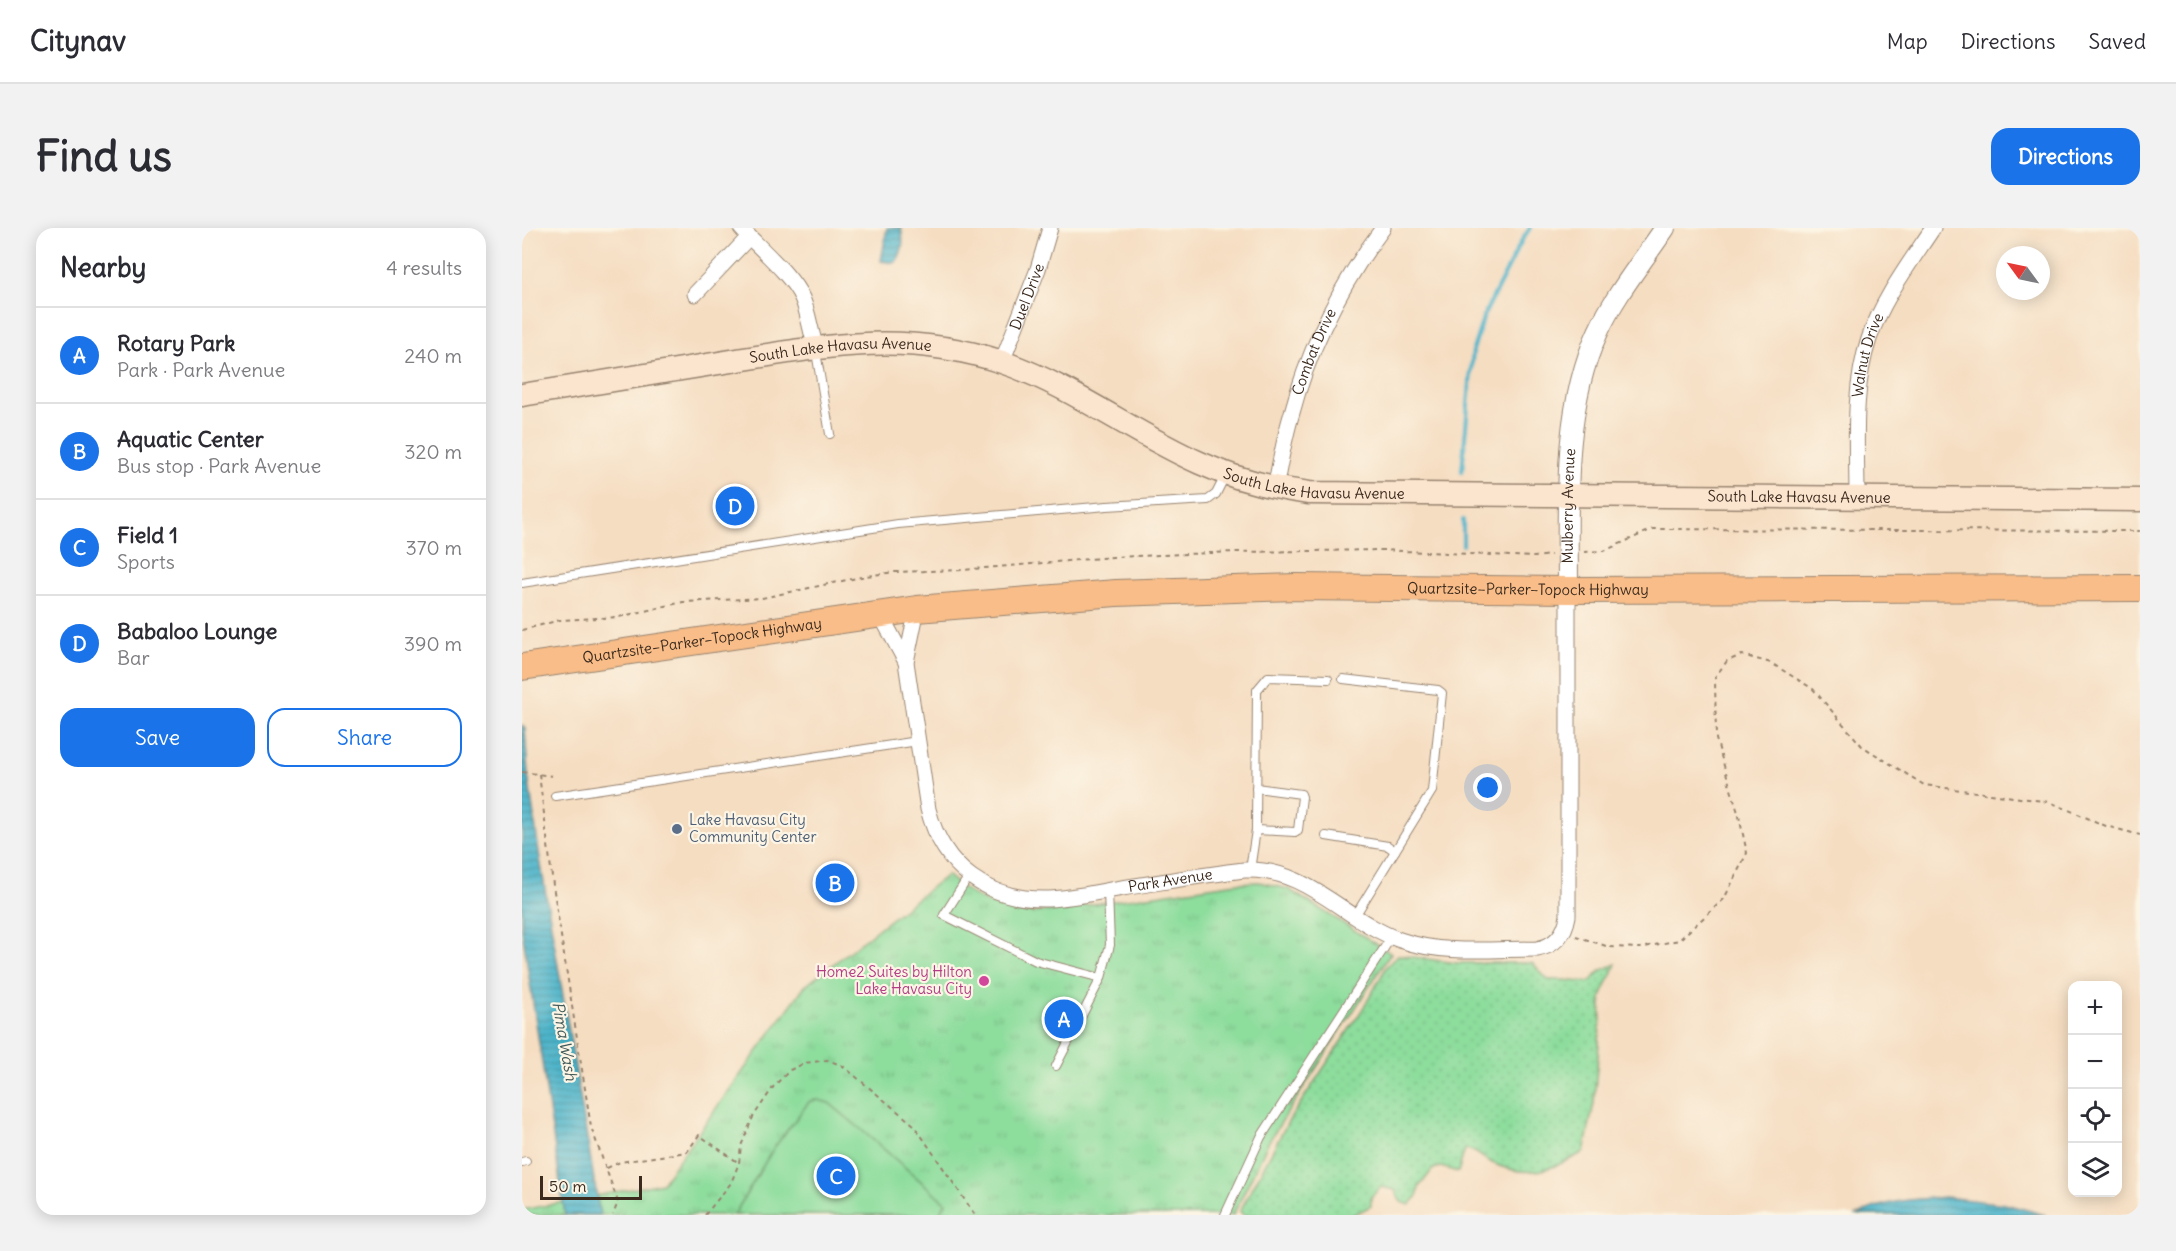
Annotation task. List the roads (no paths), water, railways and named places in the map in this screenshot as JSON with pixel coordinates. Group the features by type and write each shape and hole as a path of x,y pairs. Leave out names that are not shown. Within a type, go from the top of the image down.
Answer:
{"highway":[{"name":"Quartzsite–Parker–Topock Highway","path":"522,667 917,609 1116,593 1296,587 1568,590 2140,588"}],"main road":[{"name":"South Lake Havasu Avenue","path":"522,395 816,347 866,342 908,343 940,347 1002,362 1060,387 1174,450 1226,474 1275,488 1309,493 2140,500"}],"street":[{"name":"Duel Drive","path":"1002,362 1038,269 1050,228"},
{"name":"Combat Drive","path":"1275,488 1290,417 1316,342 1353,271 1383,228"},
{"name":"Mulberry Avenue","path":"1563,932 1568,916 1568,496 1578,391 1590,351 1608,312 1665,228"},
{"name":"Walnut Drive","path":"1857,498 1858,393 1864,356 1885,303 1933,228"},
{"path":"695,294 745,232 797,290 805,306 810,332 816,347"},
{"name":"Park Avenue","path":"906,662 917,609"},
{"name":"Park Avenue","path":"880,614 906,662 928,809 934,830 947,852 969,876 979,883 997,891 1027,898 1050,899 1250,870 1269,871 1293,878 1355,916 1392,936 1414,944 1444,949 1537,949 1553,943 1563,932"}],"lane":[{"path":"816,347 830,434"},
{"path":"522,583 898,524 1208,500 1216,494 1226,474"},
{"path":"1250,870 1256,830 1257,690 1268,677 1328,679"},
{"path":"1343,679 1438,690 1442,693 1432,791 1355,916"},
{"path":"555,795 918,741"},
{"path":"1256,788 1301,794 1302,798 1298,830 1294,832 1256,830"},
{"path":"1326,836 1388,846 1395,851"},
{"path":"969,876 944,915 1036,961 1101,978"},
{"path":"1056,1066 1101,978 1110,945 1108,890"},
{"path":"1225,1215 1261,1137 1392,936"}],"water":[{"path":"887,228 901,228 902,246 895,263 881,261"},
{"name":"Pima Wash","path":"522,725 525,728 528,775 540,859 600,1215 565,1215 522,930"},
{"path":"1945,1197 2005,1204 2046,1215 1857,1215 1889,1203"}],"waterway":[{"path":"1462,471 1473,350 1484,315 1530,228"},
{"path":"1463,520 1463,545"}],"place":[{"name":"Babaloo Lounge","path":"735,506"},
{"name":"Lake Havasu City Community Center","path":"677,829"},
{"name":"Aquatic Center","path":"835,883"},
{"name":"Home2 Suites by Hilton Lake Havasu City","path":"984,981"},
{"name":"Rotary Park","path":"1064,1019"},
{"name":"Field 1","path":"836,1176"}]}
